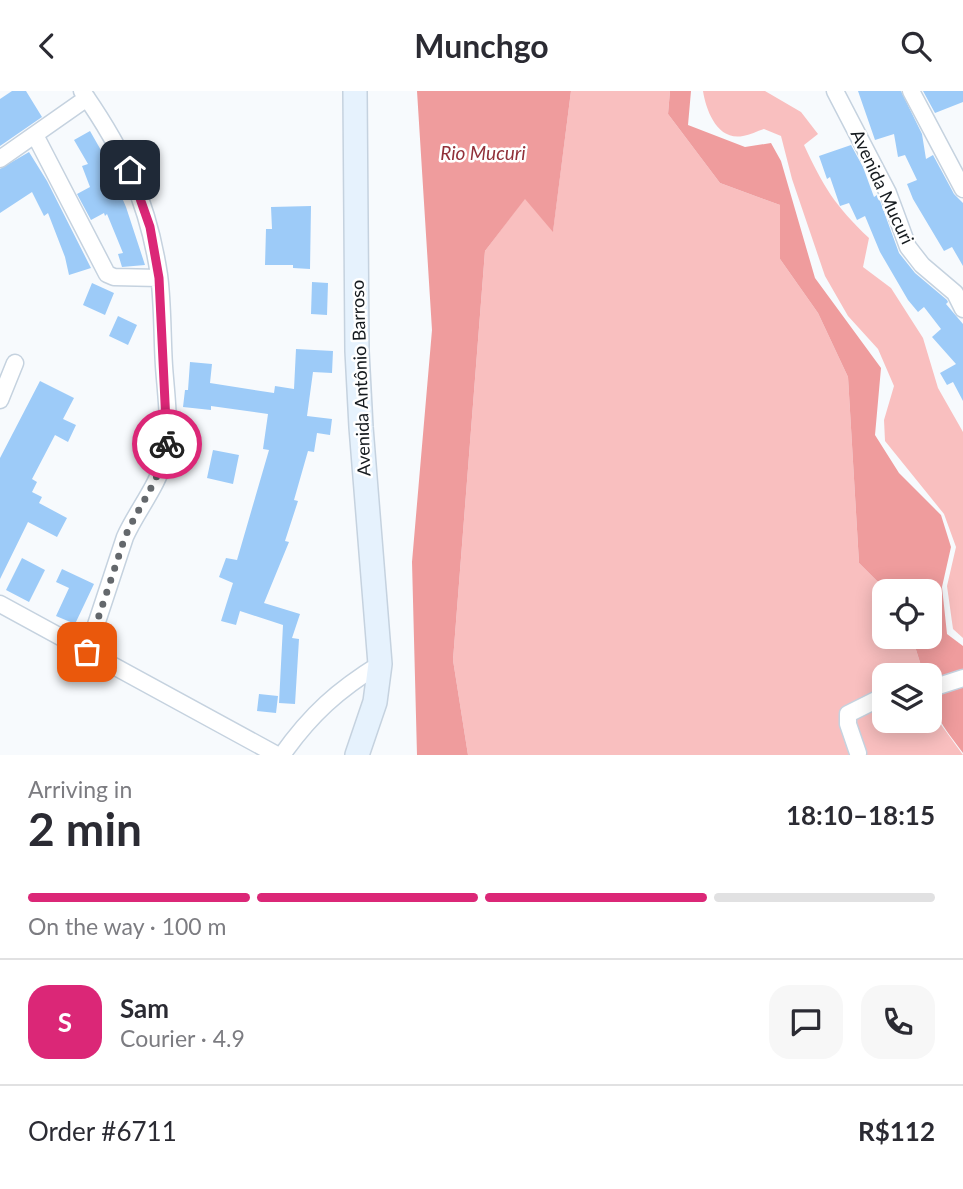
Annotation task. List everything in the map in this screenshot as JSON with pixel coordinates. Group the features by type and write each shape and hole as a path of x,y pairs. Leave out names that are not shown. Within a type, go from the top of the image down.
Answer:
{"main road":[{"name":"Avenida Antônio Barroso","path":"355,91 359,402 380,664 375,702 357,755"}],"street":[{"name":"Avenida Mucuri","path":"835,91 888,193 908,247 922,265 959,294 963,309"},
{"path":"911,91 963,189"},
{"path":"0,159 85,95 130,170 150,227 159,278 167,425 164,460 125,537 87,652"},
{"path":"35,135 107,274 114,277 159,278"},
{"path":"0,400 15,363"},
{"path":"0,604 277,755"},
{"path":"282,755 323,704 380,664"},
{"path":"942,685 963,678"},
{"path":"858,753 848,724 848,714 872,702"}],"shaded area":[{"path":"571,91 670,91 668,114 720,183 780,205 780,259 818,313 848,377 859,563 875,579 872,579 872,649 916,649 920,663 872,663 872,733 942,733 942,726 963,755 468,755 453,660 485,251 525,198 553,231"},
{"path":"703,91 765,91 801,112 818,134 804,145 817,172 847,216 869,238 863,267 891,288 923,338 938,388 963,432 963,638 953,629 947,586 956,547 944,514 885,441 884,420 894,386 878,349 848,316 825,276 792,179 781,136 764,129 743,136 726,134 714,123"}],"water":[{"name":"Rio Mucuri","path":"417,91 571,91 553,232 525,199 485,251 453,660 468,755 417,755 412,562 432,330"},
{"path":"670,91 691,91 688,125 745,147 771,143 781,161 815,278 881,368 875,435 899,473 941,515 951,547 942,587 942,579 875,579 859,563 848,377 818,313 780,259 780,205 720,183 668,114"},
{"path":"942,587 947,634 963,646 963,753 942,724 942,663 920,663 916,649 942,649"}],"building":[{"path":"12,91 26,91 42,117 0,146 0,99"},
{"path":"858,91 901,91 922,134 926,159 933,155 954,194 963,203 963,266 952,247 944,251 913,199 907,184 917,180 905,155 898,157 894,134 875,140"},
{"path":"923,91 963,91 963,102 935,113"},
{"path":"90,131 102,152 100,153 110,181 114,179 126,207 145,265 122,267 118,254 123,253 107,214 91,220 77,194 90,187 82,166 88,164 74,140"},
{"path":"851,145 874,197 877,195 879,198 899,253 915,273 947,300 946,304 963,324 963,401 953,382 947,385 940,373 956,364 932,337 941,329 924,307 918,312 908,300 880,252 865,216 857,220 849,203 840,206 830,177 827,179 819,156"},
{"path":"29,152 47,181 91,268 69,275 48,213 44,216 32,192 0,213 0,169"},
{"path":"311,206 310,269 293,268 293,265 265,265 266,229 272,229 271,207"},
{"path":"312,282 328,283 327,315 311,314"},
{"path":"92,283 114,293 105,315 83,305"},
{"path":"118,316 137,325 128,345 109,336"},
{"path":"296,349 333,351 332,373 313,372 307,416 332,419 330,435 317,433 314,452 308,451 294,500 298,501 285,541 289,542 264,603 300,614 292,638 299,639 295,704 279,703 283,625 240,611 236,625 221,621 233,583 219,577 226,558 237,560 269,450 263,449 268,414 211,406 211,410 183,407 185,390 188,390 190,362 212,364 210,383 274,393 275,386 294,389"},
{"path":"40,381 74,398 63,419 76,425 68,442 55,435 32,479 37,482 32,492 42,497 39,503 67,518 57,537 28,522 0,579 0,458"},
{"path":"213,450 239,455 233,484 207,478"},
{"path":"22,558 45,570 29,602 6,590"},
{"path":"62,569 94,584 75,624 56,616 69,588 56,582"},
{"path":"259,694 278,696 276,713 257,711"}],"way so far":[{"path":"87,652 125,537 157,478 167,444"}],"route":[{"path":"130,170 150,227 159,278 167,444"}]}
